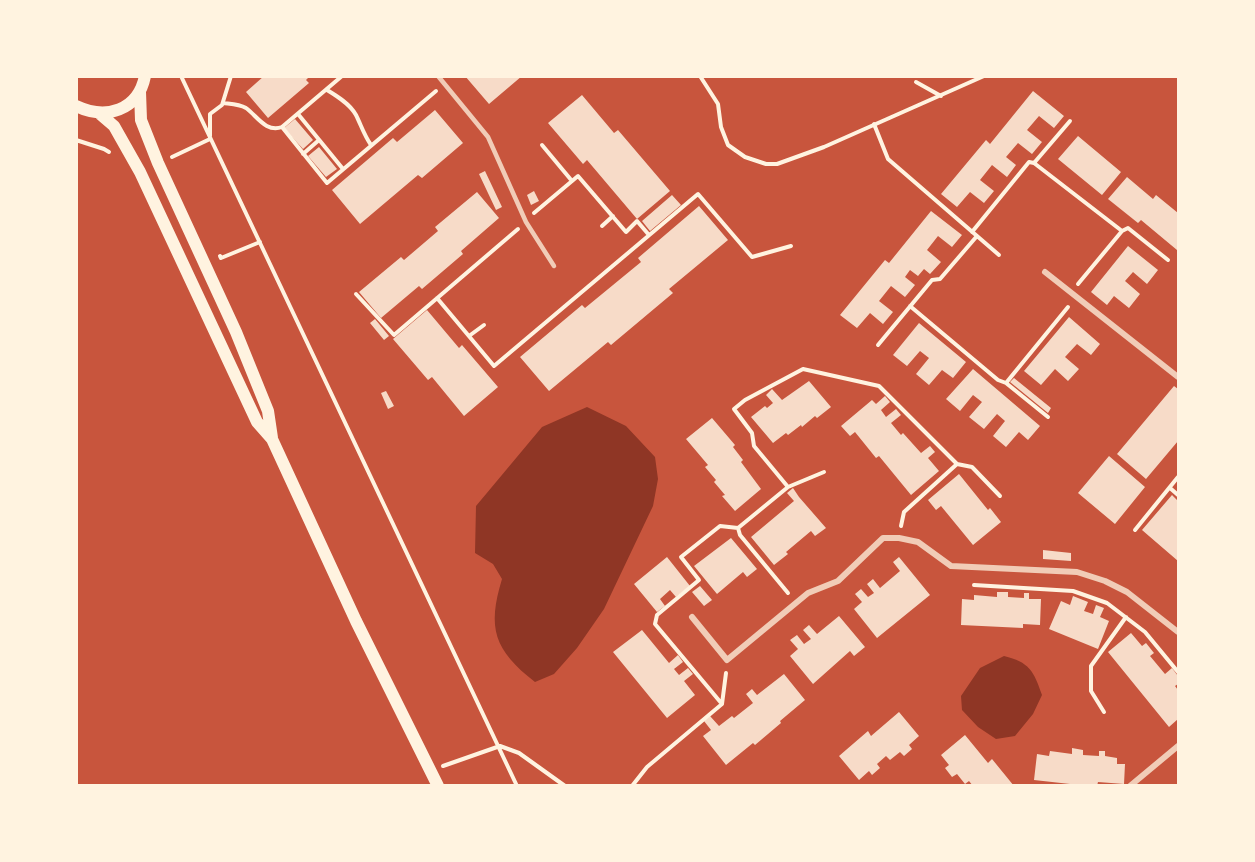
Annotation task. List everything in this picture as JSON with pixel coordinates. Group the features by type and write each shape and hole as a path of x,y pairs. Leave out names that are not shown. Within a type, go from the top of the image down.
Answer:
{"main road":[{"path":"145,76 140,92 141,120 158,163 253,372 268,411 272,439 356,621 438,786"},
{"path":"76,106 88,112 100,114 123,108 140,92"},
{"path":"100,114 114,126 140,172 257,422 272,439"}],"street":[{"path":"1045,272 1179,377"},
{"path":"692,617 727,660 808,593 838,580 883,538 899,538 918,542 951,566 1077,572 1105,581 1127,592 1179,632"},
{"path":"1130,786 1179,746"}],"lane":[{"path":"438,76 488,136 526,222 554,266"}],"path":[{"path":"181,76 517,786"},
{"path":"210,140 210,114 223,103 231,76"},
{"path":"223,103 245,107 268,126 282,128 342,76"},
{"path":"700,76 718,104 721,127 728,145 745,157 766,164 777,164 797,158 984,76"},
{"path":"916,82 941,96"},
{"path":"282,128 327,183 444,83"},
{"path":"327,90 355,113 371,145"},
{"path":"298,114 343,169"},
{"path":"1034,163 1070,121"},
{"path":"874,123 888,159 999,255"},
{"path":"76,140 104,149 114,156"},
{"path":"167,159 210,140"},
{"path":"303,154 319,140"},
{"path":"542,145 572,181"},
{"path":"972,232 1029,162 1034,163 1122,231"},
{"path":"534,213 578,176 626,232 637,222 649,235"},
{"path":"437,298 494,366 698,194 752,257 791,246"},
{"path":"602,226 613,216"},
{"path":"356,294 394,335 526,222"},
{"path":"1006,383 1122,231 1128,228 1168,260"},
{"path":"878,345 932,280 940,279 977,236"},
{"path":"216,248 221,258 260,242"},
{"path":"910,306 998,380 1006,383 1048,417"},
{"path":"469,336 484,325"},
{"path":"788,487 754,446 752,433 734,409 803,369 879,386 957,464 972,466 1000,496"},
{"path":"899,538 904,512 957,464"},
{"path":"722,704 655,624 657,615 699,580 681,557 720,526 738,528 788,487 824,472"},
{"path":"1135,530 1179,477"},
{"path":"1170,488 1179,495"},
{"path":"738,528 740,535 796,603"},
{"path":"974,585 1072,591 1107,603 1146,632 1179,672"},
{"path":"1104,712 1091,691 1091,666 1126,617"},
{"path":"632,786 647,767 722,704 727,660"},
{"path":"430,770 500,746 519,753 565,786"}],"shaded area":[{"path":"587,407 626,426 655,457 658,479 653,506 604,609 577,648 554,674 535,682 510,659 498,637 495,611 502,579 493,564 475,553 476,506 542,427"},
{"path":"1004,656 1019,661 1029,669 1042,695 1033,714 1015,736 996,739 978,727 962,710 961,696 980,668"}],"building":[{"path":"264,76 310,76 306,80 309,83 268,118 246,92"},
{"path":"465,76 522,76 489,104"},
{"path":"1033,91 1064,116 1054,128 1039,116 1027,130 1042,142 1032,154 1018,143 1006,157 1016,165 1007,177 992,165 980,180 994,191 984,203 970,192 957,207 941,194 986,140 990,144"},
{"path":"582,95 614,133 618,130 670,191 637,219 587,160 583,164 548,123"},
{"path":"435,110 463,143 422,178 418,175 360,224 332,190 393,138 397,142"},
{"path":"295,119 313,140 303,149 284,128"},
{"path":"1078,136 1121,172 1102,195 1058,159"},
{"path":"319,147 337,169 326,177 308,156"},
{"path":"485,171 502,207 496,210 479,174"},
{"path":"1127,177 1153,199 1156,195 1178,213 1177,250 1141,220 1138,223 1108,199"},
{"path":"534,191 539,201 531,205 527,195"},
{"path":"477,192 499,218 461,251 463,254 422,289 419,286 381,318 359,292 401,257 404,260 438,231 435,227"},
{"path":"672,195 681,205 650,231 642,221"},
{"path":"699,206 728,240 669,289 673,293 611,345 608,342 549,391 520,357 582,305 585,308 641,262 638,258"},
{"path":"931,211 962,235 952,247 938,236 927,250 941,262 930,274 924,269 918,276 910,270 905,277 915,285 905,297 891,286 879,301 893,312 883,324 870,313 857,328 840,315 885,260 889,263"},
{"path":"1128,246 1158,270 1147,284 1133,272 1125,281 1140,294 1129,308 1114,296 1107,305 1091,292"},
{"path":"427,310 459,348 462,345 498,387 464,416 432,377 428,380 393,339"},
{"path":"1069,317 1100,344 1091,355 1077,344 1065,357 1079,369 1068,381 1055,369 1041,385 1024,371"},
{"path":"375,319 389,336 384,340 370,323"},
{"path":"919,323 966,362 953,378 942,370 929,385 916,374 929,358 920,351 907,366 893,355"},
{"path":"973,369 1040,426 1028,440 1019,432 1006,447 993,436 1005,421 997,414 984,429 969,417 982,402 973,395 960,411 946,399"},
{"path":"1014,378 1051,408 1048,413 1010,382"},
{"path":"809,381 831,407 817,418 815,416 802,427 801,425 788,435 786,433 773,443 751,417 773,403 766,395 772,389 782,400"},
{"path":"1174,386 1178,389 1178,441 1146,479 1117,454"},
{"path":"386,391 394,406 388,409 381,393"},
{"path":"885,396 890,402 881,410 886,417 896,409 901,415 891,423 901,435 903,433 921,453 930,446 935,452 928,458 939,471 911,495 879,456 876,458 855,432 850,436 841,426 872,400 876,404"},
{"path":"712,418 735,445 733,447 743,460 741,462 761,489 735,511 722,496 725,495 705,467 708,465 686,439"},
{"path":"1109,456 1145,487 1115,524 1078,493"},
{"path":"959,474 988,510 990,508 1001,522 973,545 941,506 936,510 928,500"},
{"path":"793,488 826,528 815,536 811,531 774,565 751,537 794,501 787,493"},
{"path":"1172,495 1178,501 1178,561 1142,530"},
{"path":"731,538 757,569 747,577 743,572 717,594 694,566"},
{"path":"1043,550 1071,553 1071,561 1043,559"},
{"path":"667,557 690,586 676,597 670,590 660,599 665,606 657,612 634,584"},
{"path":"899,557 930,595 877,638 854,609 862,602 855,594 861,589 868,597 874,593 867,584 873,579 880,588 900,571 893,562"},
{"path":"700,586 712,600 704,606 692,592"},
{"path":"997,592 1008,592 1008,597 1024,598 1024,593 1029,593 1029,599 1041,599 1040,625 1023,624 1023,628 961,625 962,599 974,600 974,595 997,597"},
{"path":"1073,596 1088,602 1084,611 1093,614 1096,605 1104,608 1100,617 1109,621 1098,649 1049,629 1061,601 1070,605"},
{"path":"839,616 865,647 854,656 850,651 813,684 790,656 798,649 790,640 797,635 804,644 811,639 803,630 809,625 817,634"},
{"path":"642,630 669,663 678,655 683,662 674,669 679,675 688,668 693,674 684,681 695,695 667,718 613,652"},
{"path":"1131,633 1142,646 1146,643 1154,653 1150,656 1165,674 1172,668 1178,676 1178,684 1175,686 1178,690 1178,719 1169,727 1108,652"},
{"path":"784,674 805,700 755,745 753,743 726,765 703,736 711,730 704,721 710,716 719,726 732,716 734,718 753,703 746,694 752,689 757,695"},
{"path":"899,712 919,736 909,745 912,749 904,756 900,752 890,760 886,756 877,764 880,768 872,775 869,771 859,780 839,756 868,731 871,736"},
{"path":"965,735 988,763 992,759 1014,786 973,786 969,781 965,784 957,774 952,777 945,768 949,765 941,755"},
{"path":"1072,748 1083,750 1083,755 1099,756 1099,751 1105,751 1105,756 1117,758 1117,764 1125,764 1124,784 1098,782 1097,786 1088,786 1034,780 1037,754 1049,756 1050,751 1072,754"}]}
